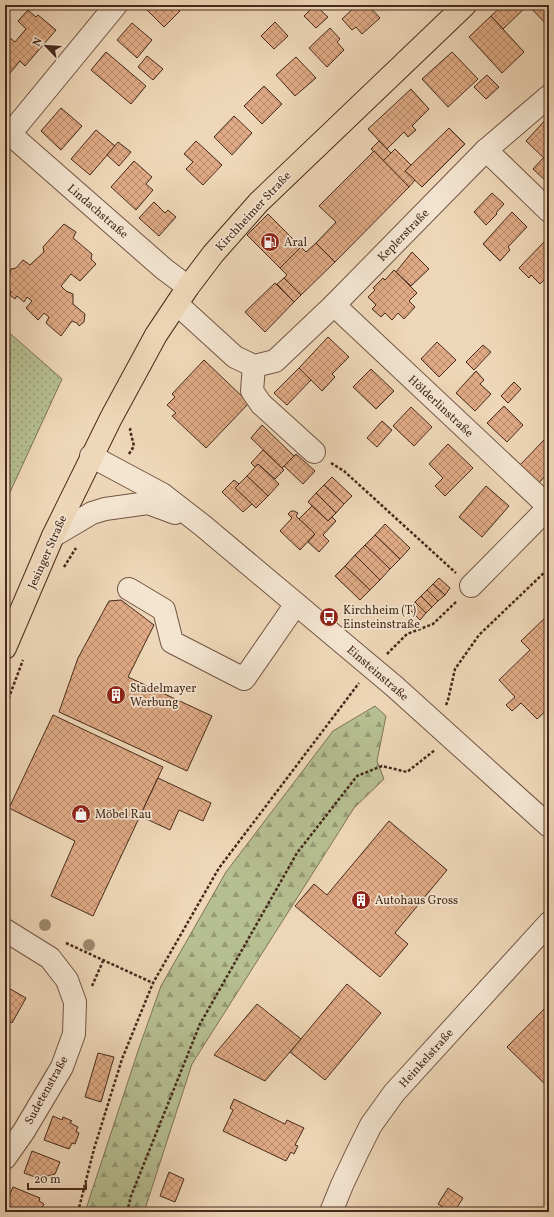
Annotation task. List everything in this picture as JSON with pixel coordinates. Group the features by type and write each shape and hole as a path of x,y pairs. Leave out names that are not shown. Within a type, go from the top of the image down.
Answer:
{"main road":[{"name":"Kirchheimer Straße","path":"92,456 156,335 213,254 259,202 465,5"},
{"name":"Jesinger Straße","path":"14,653 53,536 92,456"}],"street":[{"name":"Lindachstraße","path":"116,5 8,132 164,269 182,296"},
{"name":"Keplerstraße","path":"254,366 276,361 334,305 486,150 549,96"},
{"path":"486,150 549,212"},
{"path":"182,296 235,357 254,366 252,391 261,404 314,452"},
{"name":"Hölderlinstraße","path":"334,305 549,507"},
{"name":"Einsteinstraße","path":"92,456 162,494 202,525 437,724 549,826"},
{"name":"Einsteinstraße","path":"53,536 92,513 105,509 148,503 186,517 202,525"},
{"path":"471,586 549,507"},
{"path":"129,589 164,610 172,642 244,679 296,604"},
{"name":"Heinkelstraße","path":"331,1212 357,1153 372,1125 394,1093 549,923"},
{"name":"Sudetenstraße","path":"5,930 50,958 67,980 75,1002 74,1034 62,1067 24,1131 5,1158"}],"path":[{"path":"118,471 134,446 130,430 133,423"},
{"path":"78,1212 94,1149 122,1059 153,983 219,868 365,675 407,634 432,624 471,586 344,471 314,452"},
{"path":"61,573 77,546"},
{"path":"127,1212 131,1196 200,1024 297,853 357,776 382,766 407,772 435,750 437,724 448,700 455,669 479,635 549,568"},
{"path":"5,708 14,653"},
{"path":"64,942 153,983"}],"green space":[{"path":"5,329 62,379 5,503"},
{"path":"375,706 386,716 377,761 384,779 354,808 192,1064 144,1212 85,1212 161,986 226,872 333,731"}],"building":[{"path":"148,5 175,5 180,11 164,27 145,8"},
{"path":"315,5 328,17 316,28 304,16"},
{"path":"357,5 368,5 380,18 362,34 356,27 352,30 342,19"},
{"path":"503,5 528,5 503,29 491,16"},
{"path":"528,5 549,5 549,27"},
{"path":"28,10 36,17 38,15 56,30 25,66 20,61 5,79 5,34 15,42 26,29 18,21"},
{"path":"491,16 524,52 502,73 469,37"},
{"path":"275,22 288,36 274,49 261,36"},
{"path":"132,23 152,40 137,58 117,40"},
{"path":"330,28 340,39 337,42 344,50 327,67 309,48"},
{"path":"106,52 146,86 131,104 91,70"},
{"path":"452,52 478,79 448,107 422,79"},
{"path":"147,56 163,69 153,80 138,67"},
{"path":"296,57 316,78 295,96 276,75"},
{"path":"487,75 499,87 486,99 474,87"},
{"path":"264,86 282,104 262,124 244,106"},
{"path":"411,89 429,109 412,126 416,130 408,137 404,132 387,149 368,129"},
{"path":"61,108 82,126 61,150 41,131"},
{"path":"234,116 252,133 232,155 214,137"},
{"path":"549,116 549,157 546,160 526,141"},
{"path":"449,128 465,144 422,187 405,171"},
{"path":"96,130 115,146 90,175 71,159"},
{"path":"196,141 222,165 203,185 186,169 193,162 184,154"},
{"path":"379,141 391,153 383,161 371,149"},
{"path":"118,142 131,152 119,166 107,155"},
{"path":"395,149 411,165 405,171 415,180 409,187 383,161"},
{"path":"374,151 409,187 335,262 316,243 336,222 319,206"},
{"path":"544,157 549,163 549,178 546,181 533,169"},
{"path":"134,161 152,177 146,184 153,190 136,210 111,187"},
{"path":"492,193 504,204 486,225 474,212"},
{"path":"154,202 165,213 168,210 176,217 159,236 139,218"},
{"path":"512,212 527,227 508,247 510,250 500,261 483,244"},
{"path":"268,214 301,247 280,268 247,235"},
{"path":"64,224 76,232 73,238 92,254 91,259 96,264 80,281 71,274 61,286 66,291 73,294 73,304 85,314 84,322 79,326 77,323 72,321 61,336 46,323 49,317 44,313 38,320 26,308 32,301 27,297 24,302 17,296 15,299 10,295 11,292 5,286 5,279 10,274 11,269 16,268 23,260 30,265 44,252 43,247"},
{"path":"546,240 549,242 549,275 540,284 531,275 529,278 519,268"},
{"path":"316,243 335,262 301,295 284,278 287,275 280,268 301,247 306,252"},
{"path":"412,252 429,269 411,286 396,272"},
{"path":"394,270 417,293 409,301 415,307 404,319 398,313 392,320 385,313 381,317 372,309 376,305 368,297 375,290 373,288 383,278 385,280"},
{"path":"284,278 301,295 294,302 277,284"},
{"path":"275,283 294,302 265,332 245,312"},
{"path":"328,337 349,357 332,374 335,377 322,391 299,368"},
{"path":"437,342 456,360 439,377 421,359"},
{"path":"483,345 491,352 474,370 466,362"},
{"path":"204,360 249,403 206,448 172,416 176,413 167,405 175,397 172,394"},
{"path":"299,368 311,380 287,405 274,393"},
{"path":"371,369 394,391 376,409 353,387"},
{"path":"476,371 484,380 480,384 491,394 475,411 456,393"},
{"path":"514,382 521,389 508,403 501,396"},
{"path":"504,406 523,425 507,442 487,423"},
{"path":"411,407 432,427 414,446 393,426"},
{"path":"382,421 392,430 377,447 367,438"},
{"path":"262,425 294,456 282,468 251,438"},
{"path":"544,440 549,445 549,471 539,483 520,465"},
{"path":"448,444 473,468 445,496 435,486 443,478 429,464"},
{"path":"263,450 284,470 275,479 258,464 255,467 251,463"},
{"path":"296,454 315,471 303,484 284,466"},
{"path":"258,464 279,484 268,496 247,476"},
{"path":"247,476 268,496 256,508 235,488"},
{"path":"332,477 352,496 344,504 324,485"},
{"path":"234,480 239,484 235,488 252,504 243,512 222,492"},
{"path":"324,485 344,504 336,513 316,493"},
{"path":"486,486 509,506 482,537 459,517"},
{"path":"316,493 336,513 328,521 308,502"},
{"path":"312,506 328,521 332,517 336,521 323,535 329,541 319,552 308,542 315,534 299,519"},
{"path":"291,511 298,513 296,516 315,534 300,550 280,531 292,518 288,514"},
{"path":"385,524 410,548 400,559 375,535"},
{"path":"375,535 400,559 390,569 365,545"},
{"path":"365,545 390,569 380,580 355,555"},
{"path":"355,555 380,580 370,590 345,566"},
{"path":"345,566 370,590 360,600 335,576"},
{"path":"439,578 450,588 445,595 433,584"},
{"path":"433,584 445,595 438,601 427,590"},
{"path":"427,590 438,601 432,607 421,596"},
{"path":"421,596 432,607 426,613 415,602"},
{"name":"Stadelmayer Werbung","path":"121,600 154,625 128,677 212,716 187,771 59,712 78,658 109,601"},
{"path":"415,602 426,613 420,620 409,609"},
{"path":"549,614 549,708 537,719 521,703 512,711 506,705 515,697 499,680 530,650 521,641"},
{"name":"Möbel Rau","path":"53,715 163,767 93,916 51,896 75,841 9,808"},
{"path":"158,778 211,803 203,821 179,810 170,830 140,816"},
{"name":"Autohaus Gross","path":"389,821 447,870 395,933 408,944 380,977 295,906 314,884 327,895"},
{"path":"347,984 381,1013 325,1080 290,1052"},
{"path":"5,986 26,998 12,1023 5,1019"},
{"path":"257,1004 301,1039 265,1081 214,1055"},
{"path":"549,1004 549,1088 507,1047"},
{"path":"98,1053 114,1057 101,1102 85,1097"},
{"path":"234,1099 285,1124 287,1120 304,1128 295,1145 298,1146 294,1154 291,1152 286,1161 223,1131 233,1110 230,1108"},
{"path":"53,1116 62,1120 63,1117 72,1121 70,1123 78,1127 76,1131 79,1133 75,1144 72,1143 69,1149 44,1140"},
{"path":"32,1151 60,1162 55,1174 44,1177 43,1180 24,1173"},
{"path":"169,1172 184,1179 175,1202 160,1196"},
{"path":"13,1187 40,1198 39,1201 44,1204 40,1212 24,1212 5,1205"},
{"path":"448,1188 463,1198 454,1212 451,1212 438,1204"},
{"path":"5,1205 24,1212 5,1212"}],"place":[{"name":"Aral","path":"270,242"},
{"name":"Kirchheim (T) Einsteinstraße","path":"329,617"},
{"name":"Stadelmayer Werbung","path":"116,695"},
{"name":"Möbel Rau","path":"81,814"},
{"name":"Autohaus Gross","path":"361,900"}]}
